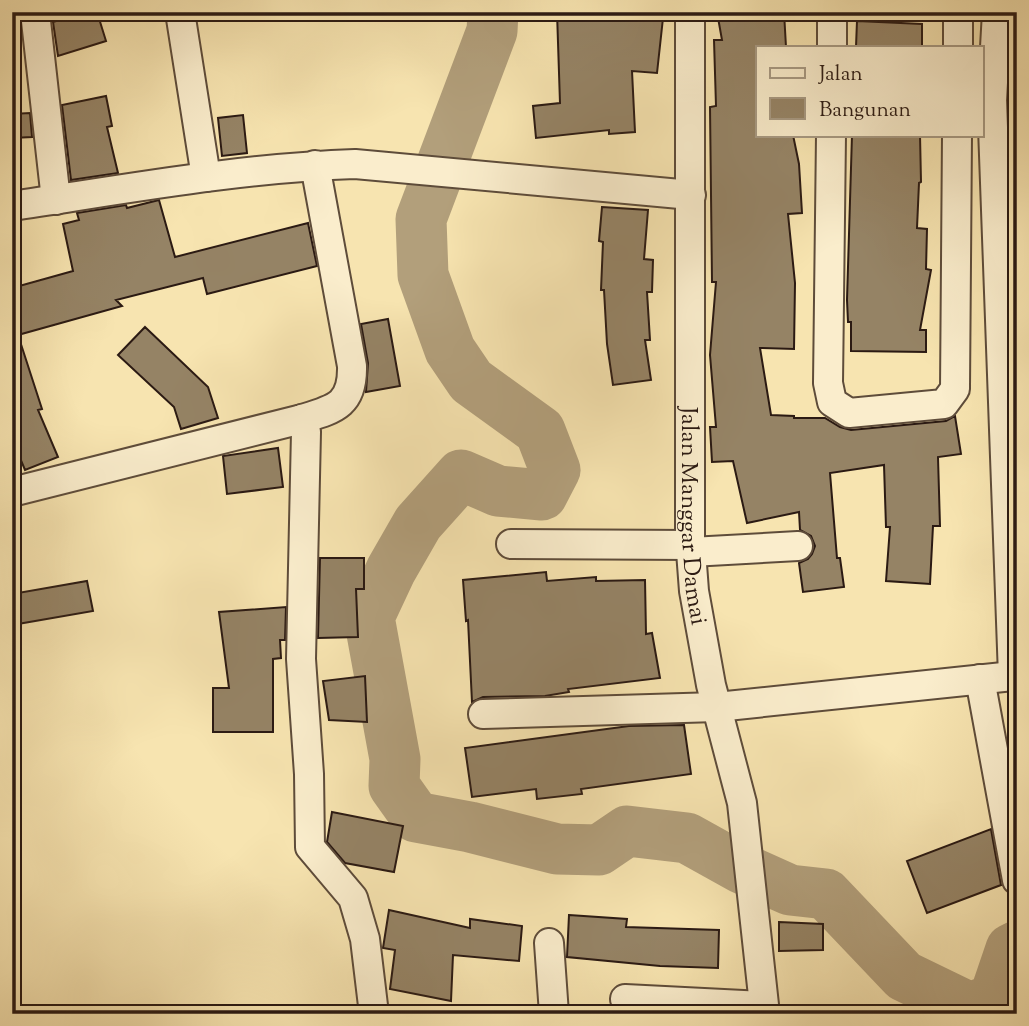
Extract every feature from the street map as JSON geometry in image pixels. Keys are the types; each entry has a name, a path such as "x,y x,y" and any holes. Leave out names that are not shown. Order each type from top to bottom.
{"street":[{"path":"35,12 55,200"},
{"path":"180,12 206,177"},
{"name":"Jalan Manggar Damai","path":"690,12 691,549 694,591 717,707 742,803 764,1010"},
{"path":"832,12 832,46"},
{"path":"958,12 958,46"},
{"path":"483,714 717,707 1015,675 1005,100 997,12"},
{"path":"831,136 828,383 832,402 849,413 944,404 955,389 957,136"},
{"path":"12,206 206,177 315,165 355,164 691,195"},
{"path":"12,492 302,419 328,411 342,403 351,389 352,379 315,165"},
{"path":"302,419 306,432 301,659 309,774 310,847 353,898 365,939 374,1014"},
{"path":"511,544 691,549 798,546"},
{"path":"981,680 1017,880"},
{"path":"549,943 554,1014"},
{"path":"625,999 764,1010"}],"building":[{"path":"85,12 97,12 106,41 58,56 53,22"},
{"path":"557,12 663,18 657,73 632,71 635,132 609,134 609,130 536,138 533,106 560,103"},
{"path":"717,12 784,12 786,46 756,46 756,136 793,136 799,164 802,213 788,214 795,283 794,349 760,348 771,415 825,418 851,430 946,421 955,416 961,454 938,457 940,526 933,526 930,584 886,581 890,527 886,527 884,465 830,473 837,558 840,558 844,587 803,592 799,563 808,559 815,546 811,536 800,530 799,512 747,523 733,461 712,462 710,427 716,427 710,355 716,282 712,282 710,107 716,106 714,40 722,40"},
{"path":"857,21 922,24 922,46 856,46"},
{"path":"106,96 112,126 107,127 118,173 71,180 62,105"},
{"path":"30,113 32,137 12,138 12,114"},
{"path":"243,115 247,153 222,156 218,118"},
{"path":"852,136 920,136 921,182 917,228 927,229 926,269 931,270 920,330 926,330 926,352 851,351 851,322 848,322"},
{"path":"159,200 175,257 308,223 317,266 207,294 203,278 116,300 122,306 18,335 42,409 38,410 58,457 25,470 12,439 12,288 73,271 63,224 79,220 77,213 126,205 127,208"},
{"path":"602,207 648,210 644,259 653,260 652,292 647,292 650,340 645,340 651,380 613,385 607,344 604,290 601,290 603,242 599,241"},
{"path":"388,319 400,386 366,392 368,363 361,324"},
{"path":"145,327 208,387 218,418 181,429 174,407 118,355"},
{"path":"278,448 283,487 227,494 223,456"},
{"path":"320,558 364,558 364,589 356,589 358,637 318,638"},
{"path":"546,572 547,581 596,577 596,581 645,580 646,634 652,633 660,678 568,689 569,692 545,696 483,697 472,702 463,580"},
{"path":"87,581 93,611 12,625 12,594"},
{"path":"286,607 285,640 280,640 281,658 273,659 273,732 213,732 213,688 229,688 219,612"},
{"path":"365,676 367,722 329,720 323,681"},
{"path":"684,725 691,774 581,789 582,794 537,799 536,789 472,797 465,748 629,726"},
{"path":"332,812 403,826 394,872 345,863 327,842"},
{"path":"991,829 1001,885 927,913 907,861"},
{"path":"389,910 470,928 470,919 522,926 519,961 453,955 451,1001 390,989 395,950 383,948"},
{"path":"569,915 627,919 626,927 719,930 718,968 660,966 567,957"},
{"path":"779,922 823,924 823,950 779,951"}],"waterway":[{"path":"493,12 492,31 421,219 423,275 450,350 471,381 540,431 555,470 542,495 498,491 461,475 418,523 391,570 369,617 395,759 394,786 416,817 470,827 557,849 599,850 627,831 687,838 741,868 790,890 826,894 904,976 970,1008 994,999 1011,949 1017,946"}]}
